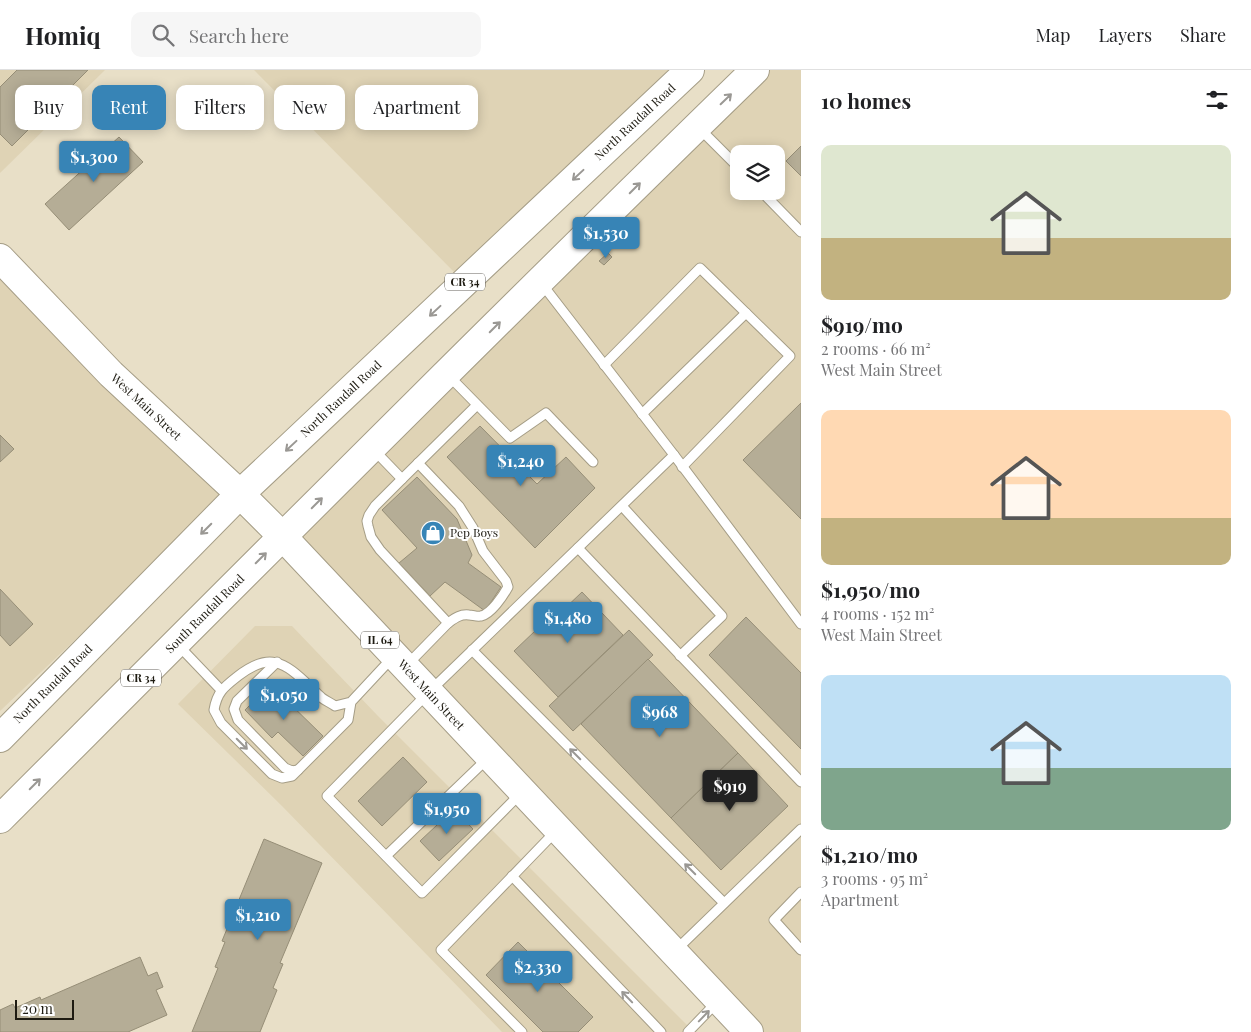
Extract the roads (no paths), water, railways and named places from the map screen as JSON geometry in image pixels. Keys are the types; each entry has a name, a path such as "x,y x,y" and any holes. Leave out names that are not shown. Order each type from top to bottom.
{"main road":[{"name":"North Randall Road","path":"0,738 240,494 690,70"},
{"name":"CR 34","path":"282,537 697,126 756,70"},
{"name":"West Main Street","path":"0,258 111,374 240,494 282,537 749,1032"},
{"name":"South Randall Road","path":"0,819 282,537"}],"lane":[{"path":"697,126 730,159"},
{"path":"770,200 801,232"},
{"path":"604,365 700,268 790,356 682,466"},
{"path":"540,282 674,455 801,624"},
{"path":"642,414 746,313"},
{"path":"447,374 510,438 546,413 593,462"},
{"path":"448,623 380,550 371,538 367,521 371,511 477,405"},
{"path":"372,448 402,479"},
{"path":"523,792 422,893 327,796 429,692 674,455"},
{"path":"351,702 348,720 292,776 282,778 272,774 221,723 214,710 221,690 251,666 265,662 277,662 290,668 322,698 335,706 351,702 457,616 467,614 479,616 492,609 508,588 506,581 483,551 473,528 459,506 418,463"},
{"path":"622,506 722,616 680,656"},
{"path":"578,548 801,782"},
{"path":"176,643 221,690"},
{"path":"472,650 724,903"},
{"path":"277,662 237,701 234,709 238,720 285,768 292,771 298,770"},
{"path":"386,856 490,757"},
{"path":"522,1032 441,950 558,829"},
{"path":"674,952 801,829"},
{"path":"512,876 661,1032"},
{"path":"801,892 774,920 801,950"},
{"path":"688,1032 719,1000"}],"place":[{"name":"Pep Boys","path":"433,533"}]}
